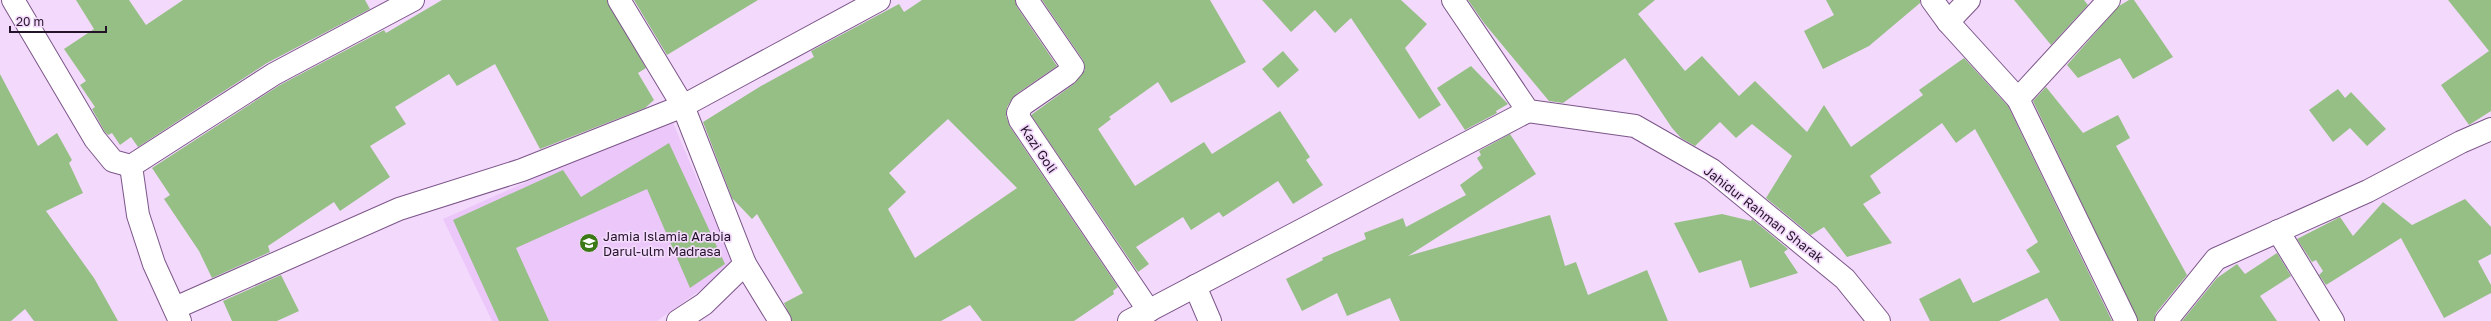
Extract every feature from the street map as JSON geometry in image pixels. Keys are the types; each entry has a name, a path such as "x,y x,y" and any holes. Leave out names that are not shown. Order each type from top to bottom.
{"street":[{"path":"14,0 95,139 113,161 131,166 274,74 413,0"},
{"path":"619,0 683,106 745,264 780,321"},
{"path":"131,166 138,215 154,264 178,314 399,209 522,170 683,106 879,0"},
{"name":"Kazi Goli","path":"1027,0 1073,66 1067,74 1022,105 1018,113 1020,120 1148,311"},
{"path":"1129,321 1528,111 1453,0"},
{"path":"1932,0 1948,22 2018,99 2126,321"},
{"path":"1948,22 1969,0"},
{"path":"2018,99 2109,0"},
{"name":"Jahidur Rahman Sharak","path":"1528,111 1635,126 1712,170 1845,279 1878,321"},
{"path":"2166,321 2216,259 2368,191 2461,142 2491,130"},
{"path":"2278,231 2332,321"},
{"path":"678,321 704,304 745,264"},
{"path":"1195,286 1210,321"}],"shaded area":[{"name":"Jamia Islamia Arabia Darul-ulm Madrasa","path":"671,118 734,266 657,321 492,321 443,219"}],"building":[{"path":"76,0 129,0 146,25 183,0 365,0 370,9 267,63 138,147 131,137 120,145 112,133 108,135 105,132 92,109 95,107 80,85 86,81 64,49 94,29"},
{"path":"442,0 607,0 646,68 638,73 654,100 645,108 540,149 495,64 457,86 449,74 395,107 406,124 370,146 390,177 340,211 334,202 268,246 270,252 212,278 199,251 164,199 170,195 152,168 280,85 384,30 386,33"},
{"path":"634,0 758,0 667,55"},
{"path":"922,0 1015,0 1017,7 1057,66 1015,95 1007,107 1006,116 1010,127 1118,287 1113,291 1114,294 1074,321 982,321 970,305 941,321 792,321 784,303 803,293 757,214 752,219 732,198 703,122 761,86 814,57 811,51 899,4 904,12","holes":["948,119 1017,188 915,258 888,209 906,192 889,173"]},
{"path":"1042,0 1210,0 1246,62 1171,103 1158,82 1109,117 1111,119 1098,129 1135,186 1204,142 1212,154 1280,111 1310,157 1306,160 1323,185 1293,204 1278,181 1223,217 1219,212 1191,230 1183,217 1136,247 1149,264 1138,272 1031,115 1074,84 1085,70 1083,60"},
{"path":"1262,0 1401,0 1427,24 1405,48 1441,105 1419,119 1351,18 1335,33 1315,10 1291,32"},
{"path":"1468,0 1655,0 1638,14 1685,71 1702,56 1739,96 1755,81 1807,132 1824,105 1851,147 1923,95 1919,90 1964,58 2008,106 2112,321 2060,321 2047,298 1999,321 1930,321 1919,299 1960,278 1973,303 2040,272 2026,250 2038,242 1975,129 1956,143 1942,123 1870,176 1881,193 1863,204 1892,243 1847,257 1824,227 1811,235 1766,198 1792,156 1752,124 1736,138 1720,122 1695,146 1681,138 1672,128 1625,58 1563,103 1549,101 1484,23"},
{"path":"1826,0 1920,0 1920,3 1869,46 1823,69 1804,31 1834,15"},
{"path":"2014,0 2084,0 2088,5 2051,45"},
{"path":"2129,0 2134,0 2173,57 2133,79 2120,58 2078,78 2067,65 2119,6"},
{"path":"2448,0 2491,0 2491,111 2469,125 2441,85 2489,51"},
{"path":"1283,51 1299,70 1278,88 1262,69"},
{"path":"1471,66 1508,104 1496,111 1497,113 1465,130 1437,88"},
{"path":"0,74 38,146 57,133 72,160 69,163 83,193 46,211 94,278 118,321 34,321 25,309 11,321 0,321"},
{"path":"2046,87 2083,133 2118,115 2130,138 2116,146 2187,275 2156,313 2154,321 2138,321 2033,101"},
{"path":"2338,89 2345,98 2351,92 2386,129 2367,146 2350,128 2333,142 2309,110"},
{"path":"1510,134 1536,174 1408,256 1550,215 1565,266 1576,262 1588,295 1647,270 1668,321 1400,321 1390,298 1347,316 1337,293 1302,311 1286,279 1323,260 1322,258 1366,239 1364,233 1403,218 1406,227 1466,195 1460,185 1483,168 1477,158 1481,155 1479,151"},
{"path":"669,143 725,264 690,288 647,189 516,248 549,321 499,321 453,220 563,170 581,197"},
{"path":"2465,199 2491,227 2491,254 2478,261 2491,285 2491,293 2444,318 2401,238 2326,285 2319,275 2323,271 2316,260 2312,262 2297,239 2340,217 2353,236 2383,202 2412,225"},
{"path":"1722,214 1751,221 1752,219 1788,249 1784,252 1798,273 1750,288 1741,260 1699,273 1674,223"},
{"path":"2277,253 2291,276 2260,296 2277,321 2182,321 2217,278 2237,264 2245,274"},
{"path":"281,275 299,311 277,321 232,321 223,301"}],"place":[{"name":"Jamia Islamia Arabia Darul-ulm Madrasa","path":"589,243"}]}
